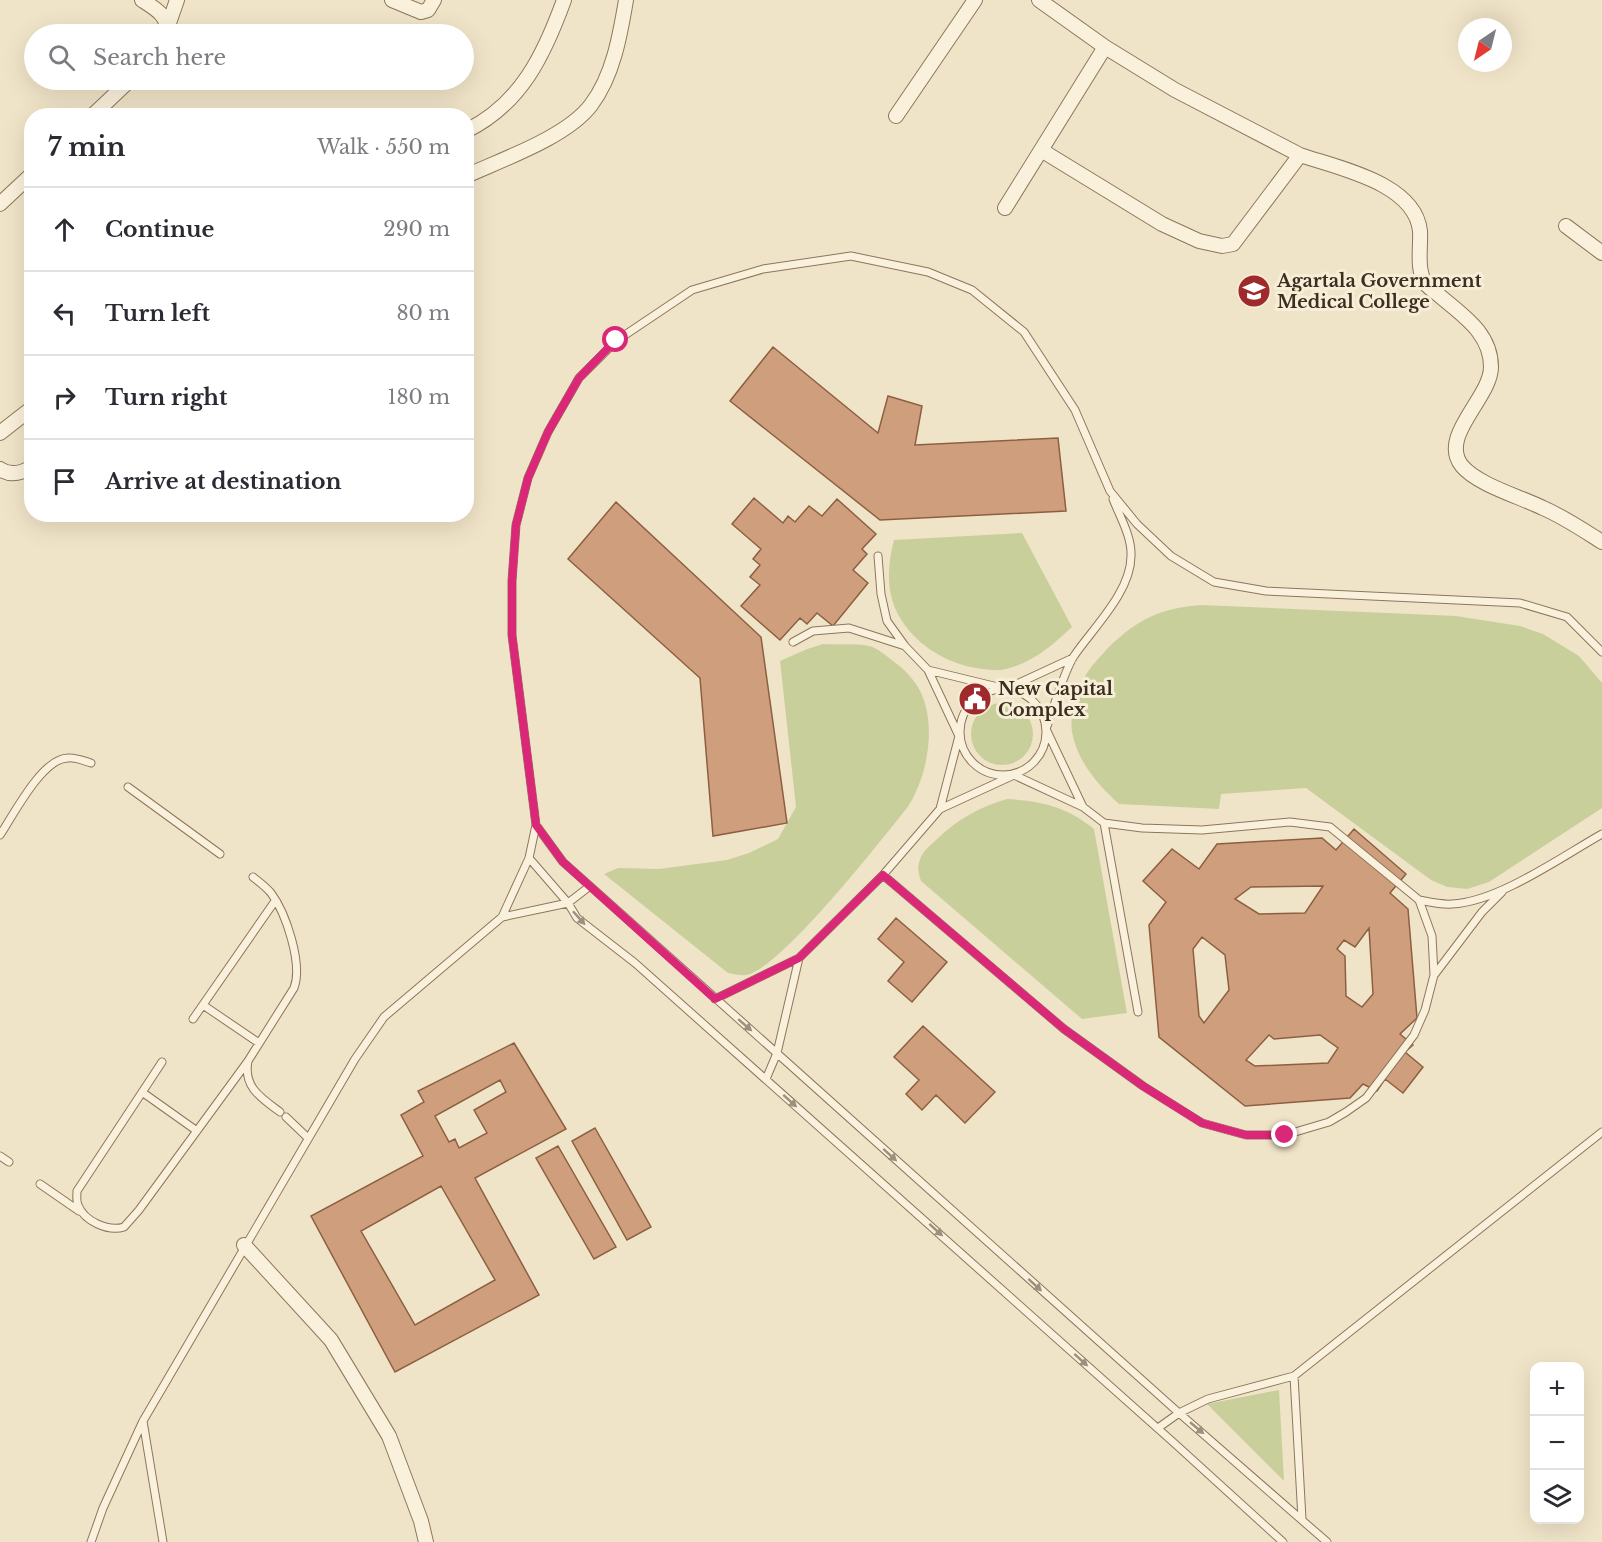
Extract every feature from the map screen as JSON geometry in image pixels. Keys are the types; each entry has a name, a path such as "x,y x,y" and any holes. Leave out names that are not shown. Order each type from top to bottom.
{"street":[{"path":"142,0 163,15 166,24"},
{"path":"170,24 177,0"},
{"path":"392,0 421,12 428,10 434,0"},
{"path":"474,126 501,110 521,88 552,32 564,0"},
{"path":"474,172 534,145 568,126 590,107 604,84 615,53 626,0"},
{"path":"1039,0 1105,47 1175,90 1300,155 1374,180 1406,201 1419,219 1420,272 1426,284 1480,330 1489,355 1491,369 1486,384 1458,436 1456,453 1463,467 1488,485 1544,508 1602,542"},
{"path":"896,116 970,2"},
{"path":"1005,208 1105,47"},
{"path":"100,108 119,90"},
{"path":"1041,150 1162,224 1199,242 1222,246 1233,244 1300,155"},
{"path":"0,204 24,182"},
{"path":"1566,226 1602,253"},
{"path":"0,433 24,414"},
{"path":"2,473 15,473 24,469"},
{"path":"244,1245 331,1340 389,1436 421,1521 426,1542"}],"lane":[{"path":"91,1542 103,1508 143,1420 355,1059 384,1017 502,917 529,858 536,825 512,635 512,581 516,525 528,478 548,432 579,378 616,340 692,290 763,269 851,256 928,272 972,290 1024,332 1075,410 1110,491 1128,536 1131,556 1128,573 1099,624 1073,658 1046,729 1045,744 1038,758 1028,768 940,809 883,875 799,958 715,999"},
{"path":"1110,491 1137,524 1172,556 1214,582 1266,591 1520,603 1567,617 1602,652"},
{"path":"878,556 881,594 887,621 905,646 928,670 959,736 963,751 972,763 984,772 999,776 1014,775 1083,807 1104,823 1142,828 1190,829 1290,822 1330,827 1419,900 1449,905 1466,903 1506,889 1602,834"},
{"path":"793,642 813,631 849,628 905,646"},
{"path":"940,809 959,736 960,721 967,707 978,696 992,690 1006,689 1073,658"},
{"path":"928,670 1021,693 1034,702 1042,714 1046,729 1083,807"},
{"path":"0,835 38,778 53,764 67,757 92,763"},
{"path":"128,787 220,854"},
{"path":"1104,823 1138,1012"},
{"path":"536,825 563,862 1179,1413 1327,1542"},
{"path":"529,858 568,903 577,918 635,963 1283,1542"},
{"path":"883,875 1064,1029 1143,1086 1202,1123 1246,1135 1285,1135 1329,1122 1366,1098 1414,1035 1425,1010 1434,975 1432,936 1419,900"},
{"path":"40,1184 93,1221 110,1228 124,1227 139,1210 248,1061 294,988 298,977 290,938 280,908 271,892 253,877"},
{"path":"502,917 568,903 590,886"},
{"path":"1434,975 1482,912 1506,889"},
{"path":"193,1019 275,901"},
{"path":"766,1079 777,1053 799,958"},
{"path":"203,1005 260,1043"},
{"path":"248,1061 249,1083 264,1100 283,1114 308,1138"},
{"path":"81,1212 76,1203 77,1191 162,1062"},
{"path":"142,1092 196,1131"},
{"path":"1158,1428 1179,1413 1208,1399 1294,1376 1602,1132"},
{"path":"0,1156 9,1162"},
{"path":"1294,1376 1302,1519"},
{"path":"143,1420 163,1542"}],"green space":[{"path":"1022,533 1072,627 1042,652 1016,666 1000,670 969,667 956,663 931,650 910,632 895,608 890,591 889,566 894,540"},
{"path":"1201,605 1456,616 1520,626 1543,634 1579,656 1602,683 1602,808 1489,882 1467,889 1447,887 1431,880 1306,788 1221,794 1219,809 1119,804 1090,772 1078,753 1075,743 1072,718 1084,678 1107,649 1139,623 1173,609"},
{"path":"823,644 872,647 882,652 913,680 927,709 929,727 926,762 915,795 907,808 805,928 762,967 746,975 728,973 604,874 618,868 659,869 727,860 749,853 778,839 796,807 780,661"},
{"path":"1002,703 1014,705 1024,712 1031,722 1033,734 1031,746 1024,756 1014,763 1002,765 990,763 980,756 973,746 971,734 973,722 980,712 990,705"},
{"path":"1007,799 1053,806 1084,821 1094,829 1127,1013 1082,1019 921,881 918,865 925,850 968,815"},
{"path":"1279,1390 1284,1481 1207,1404"}],"building":[{"path":"773,347 878,433 888,396 922,406 915,445 1058,438 1066,511 880,520 730,401"},
{"path":"754,498 783,523 788,516 795,522 809,506 822,516 837,499 876,534 862,549 867,554 853,570 868,583 833,626 817,613 807,624 800,618 780,640 741,606 760,585 750,577 760,565 753,559 761,549 732,524"},
{"path":"616,502 761,637 787,823 713,836 700,678 568,559"},
{"path":"1354,829 1406,874 1390,893 1408,909 1417,1018 1400,1034 1413,1045 1405,1052 1423,1067 1403,1093 1385,1079 1377,1091 1363,1084 1350,1098 1245,1106 1159,1037 1149,925 1166,902 1143,881 1172,849 1199,869 1217,844 1322,838 1336,850","holes":["1323,886 1305,913 1259,914 1235,899 1251,887","1369,928 1373,994 1362,1007 1346,996 1345,956 1337,949 1344,940 1355,947","1202,937 1225,955 1229,990 1204,1023 1199,1016 1193,949","1269,1035 1274,1039 1320,1035 1338,1048 1328,1063 1255,1066 1246,1060"]},
{"path":"896,918 947,962 912,1002 888,981 904,962 878,939"},
{"path":"923,1026 995,1092 965,1123 936,1095 922,1110 906,1094 919,1080 894,1057"},
{"path":"514,1043 566,1129 475,1178 539,1295 395,1372 311,1216 423,1156 401,1115 424,1102 418,1091","holes":["500,1080 506,1092 474,1110 487,1133 459,1148 455,1139 449,1142 435,1116","441,1186 495,1280 415,1325 361,1231"]},
{"path":"595,1128 651,1227 627,1240 572,1141"},
{"path":"558,1146 616,1247 594,1259 536,1158"}],"place":[{"name":"Agartala Government Medical College","path":"1254,291"},
{"name":"New Capital Complex","path":"975,699"}],"route":[{"path":"616,340 579,378 548,432 528,478 516,525 512,581 512,635 536,825 563,862 715,999 799,958 883,875 1064,1029 1170,1104 1202,1123 1231,1132 1246,1135 1285,1135"}]}
